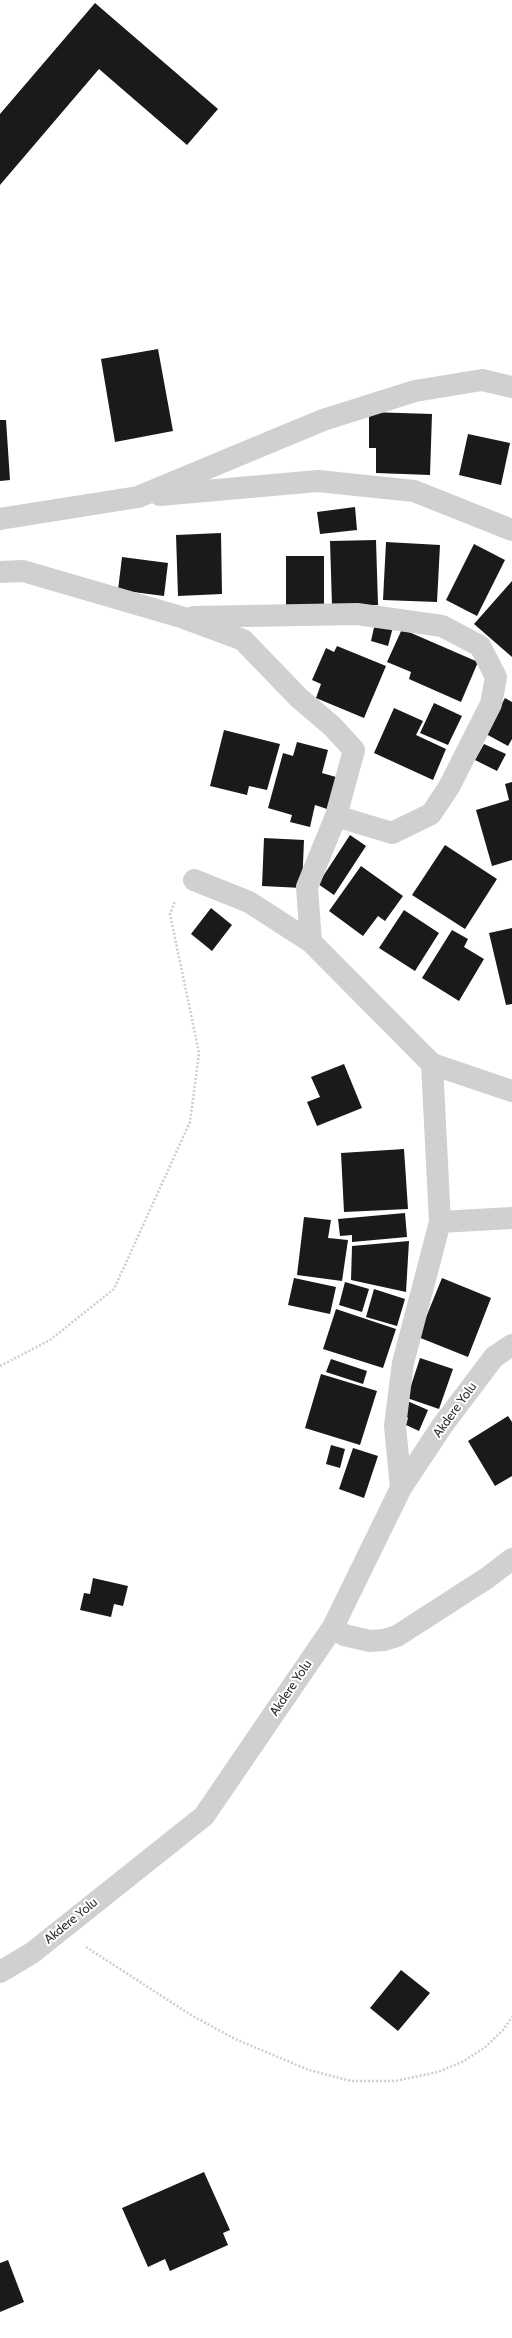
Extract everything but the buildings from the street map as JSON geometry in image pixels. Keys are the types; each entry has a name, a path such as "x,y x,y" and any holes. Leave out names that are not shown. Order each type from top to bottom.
{"street":[{"path":"138,497 323,420 415,390 482,380 512,387"},
{"path":"0,519 138,497 318,481 414,491 512,530"},
{"path":"0,572 23,571 181,617 243,640 299,698 332,726 354,750 336,816 307,887 310,942"},
{"path":"181,617 357,614 442,626 480,646 496,677 491,704 449,787 431,814 392,833 336,816"},
{"path":"194,880 249,902 310,942 432,1064 512,1091"},
{"path":"401,1488 395,1426 403,1363 440,1222 432,1064"},
{"path":"440,1222 512,1218"},
{"name":"Akdere Yolu","path":"0,1972 32,1953 204,1816 332,1627 401,1488 442,1426 494,1357 512,1345"},
{"path":"332,1627 357,1640 384,1640 409,1628 487,1578 512,1559"}],"path":[{"path":"0,1366 50,1340 114,1289 190,1122 199,1053 170,914 178,895 194,880"},
{"path":"60,1930 148,1989 228,2035 308,2070 337,2078 374,2082 395,2081 438,2072 462,2062 484,2048 503,2030 512,2017"}]}
